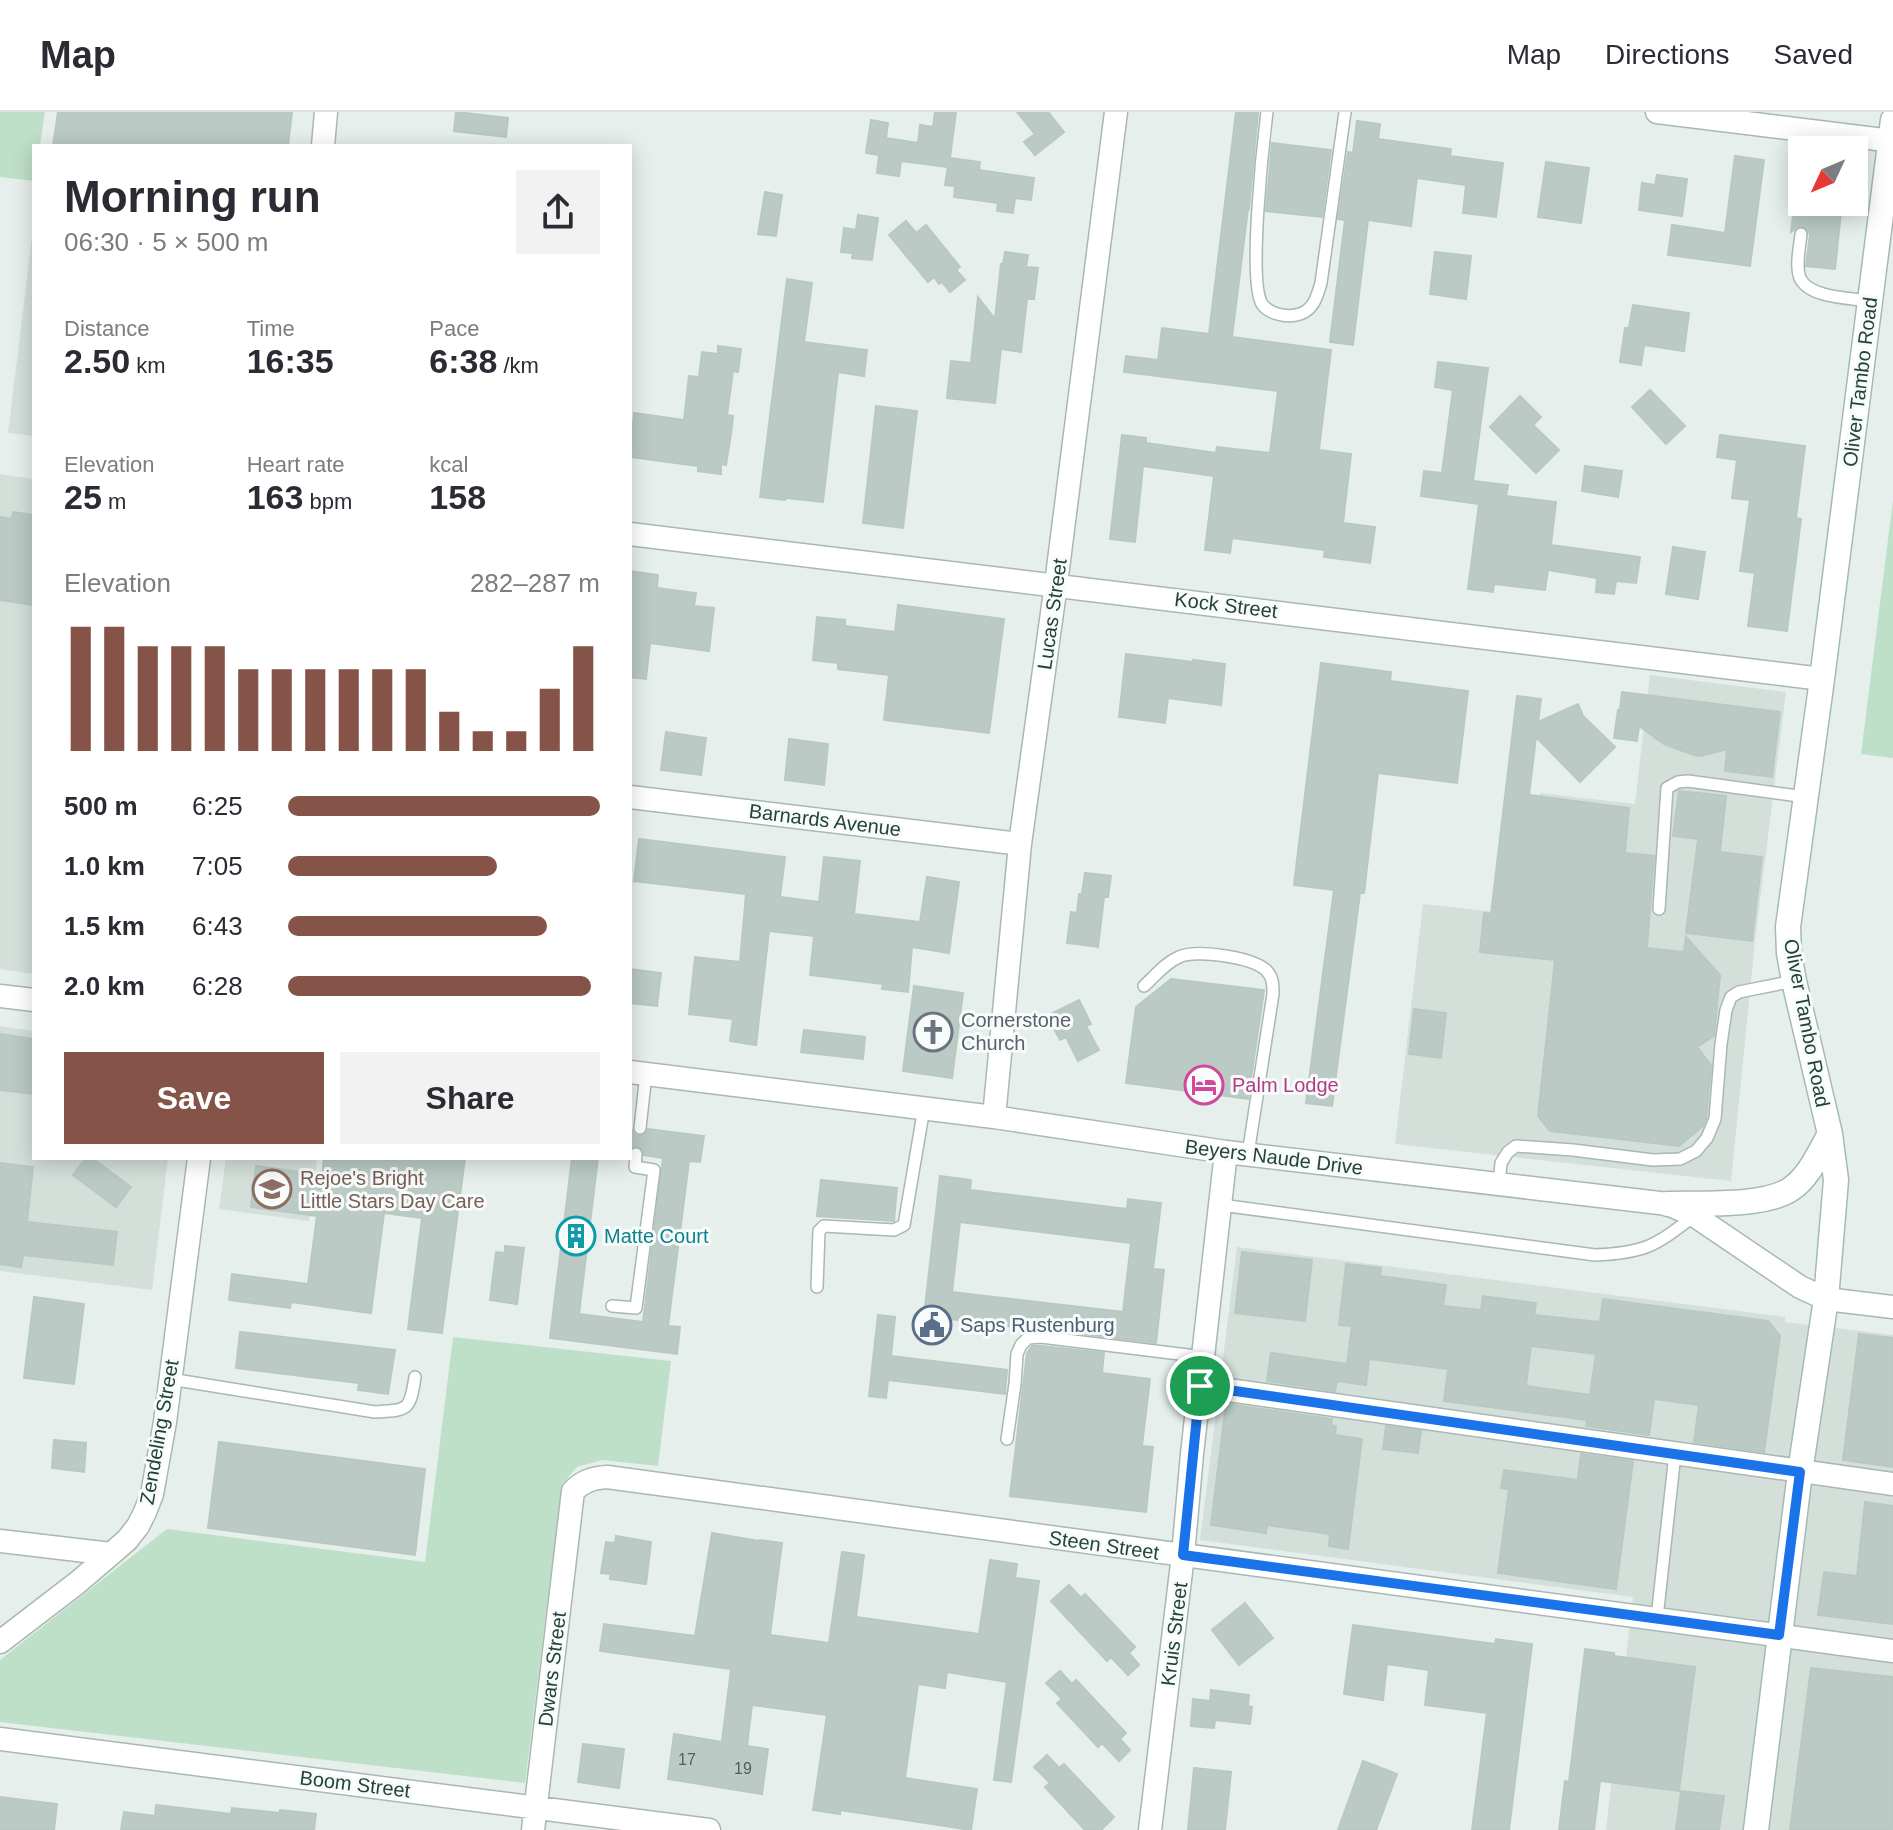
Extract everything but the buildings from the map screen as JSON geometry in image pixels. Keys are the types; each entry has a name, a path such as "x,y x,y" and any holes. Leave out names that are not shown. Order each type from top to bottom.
{"main road":[{"name":"Oliver Tambo Road","path":"1756,1830 1800,1472 1826,1299 1836,1180 1830,1134 1794,981 1788,927 1892,134"},
{"path":"1668,1204 1754,1201 1775,1197 1792,1189 1809,1171 1830,1134"}],"street":[{"path":"323,144 326,112"},
{"name":"Lucas Street","path":"994,1117 1020,844 1116,112"},
{"path":"1657,112 1788,136"},
{"path":"1864,136 1892,134"},
{"name":"Kock Street","path":"632,534 1822,679"},
{"name":"Barnards Avenue","path":"632,797 1020,844"},
{"path":"0,996 32,1000"},
{"name":"Beyers Naude Drive","path":"638,1073 994,1117 1237,1153 1668,1204 1695,1216 1784,1278 1826,1299 1893,1307"},
{"name":"Kruis Street","path":"1150,1830 1221,1205 1237,1153"},
{"name":"Zendeling Street","path":"0,1642 127,1540 138,1526 152,1494 199,1160"},
{"path":"1200,1386 1893,1484"},
{"name":"Steen Street","path":"571,1507 573,1491 581,1483 607,1477 1893,1651"},
{"name":"Dwars Street","path":"533,1830 571,1507"},
{"path":"0,1541 111,1554"},
{"name":"Boom Street","path":"0,1739 709,1830"}],"lane":[{"path":"1267,112 1260,169 1258,293 1263,305 1270,311 1297,315 1308,311 1321,283 1345,112"},
{"path":"1801,234 1798,266 1800,279 1808,287 1818,293 1870,301"},
{"path":"1659,909 1667,788 1688,781 1806,797"},
{"path":"1144,986 1168,963 1191,953 1236,958 1267,971 1273,994 1237,1153"},
{"path":"1499,1184 1501,1163 1516,1146 1653,1160 1680,1159 1696,1151 1707,1138 1715,1119 1721,1044 1731,997 1739,992 1794,981"},
{"path":"638,1073 640,1128"},
{"path":"817,1287 819,1231 824,1226 894,1230 904,1225 924,1108"},
{"path":"612,1306 636,1308 654,1170 635,1167 636,1154"},
{"path":"1221,1205 1595,1255 1622,1254 1647,1248 1695,1216"},
{"path":"1007,1439 1017,1354 1028,1338 1204,1357"},
{"path":"170,1379 375,1412 400,1411 409,1405 415,1377"},
{"path":"1657,1618 1675,1454"}],"shaded area":[{"path":"32,237 32,436 8,433"},
{"path":"0,474 32,479 32,974 0,969"},
{"path":"1650,675 1786,692 1755,941 1731,1181 1395,1144 1423,904 1525,915 1540,793 1635,804"},
{"path":"0,1026 32,1031 32,1160 168,1160 152,1290 0,1271"},
{"path":"226,1160 317,1160 309,1221 219,1209"},
{"path":"1237,1247 1785,1317 1785,1322 1893,1335 1893,1830 1606,1830 1633,1597 1200,1540"}],"green space":[{"path":"0,112 45,112 40,144 32,144 32,181 0,177"},
{"path":"1893,500 1893,758 1861,754"},
{"path":"453,1337 671,1361 658,1466 602,1460 577,1467 562,1484 525,1783 0,1722 0,1660 167,1529 425,1562"}],"place":[{"name":"Cornerstone Church","path":"933,1032"},
{"name":"Palm Lodge","path":"1204,1085"},
{"name":"Rejoe's Bright Little Stars Day Care","path":"272,1189"},
{"name":"Matte Court","path":"576,1236"},
{"name":"Saps Rustenburg","path":"932,1325"}],"route":[{"path":"1200,1386 1800,1472 1779,1635 1183,1555 1200,1386"}]}
